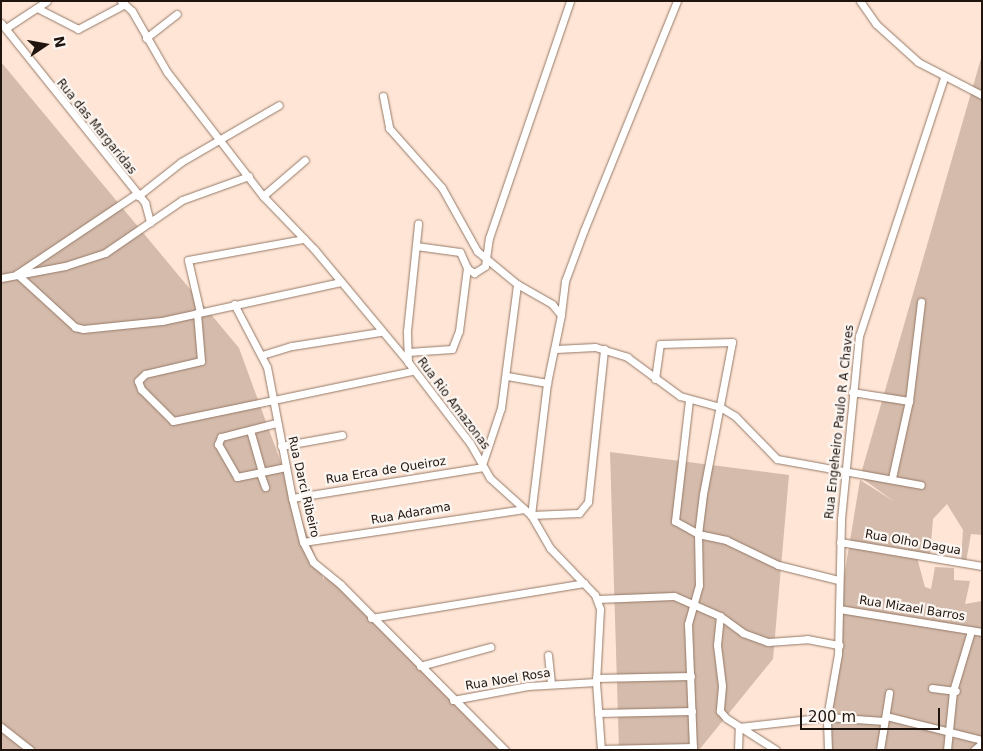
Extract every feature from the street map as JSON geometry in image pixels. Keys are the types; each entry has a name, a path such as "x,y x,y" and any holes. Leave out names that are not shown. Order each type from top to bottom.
{"street":[{"path":"1,38 5,28 47,1"},
{"path":"467,268 478,273 488,259 489,238 570,1"},
{"path":"604,349 592,480 584,510 567,515 531,515 547,383 556,349 565,281 677,1"},
{"path":"860,1 891,38 918,62 944,78 982,95"},
{"path":"37,8 78,29 123,3"},
{"name":"Rua Rio Amazonas","path":"123,3 167,72 264,196 304,239 380,332 408,362 483,464 495,484 531,515 550,548 597,599"},
{"path":"146,38 177,14"},
{"name":"Rua das Margaridas","path":"5,28 145,203 150,222"},
{"name":"Rua Engeheiro Paulo R A Chaves","path":"828,750 827,717 837,672 840,609 838,580 845,469 861,324 944,78"},
{"path":"383,96 389,128 442,188 470,241 517,284 547,300 561,315"},
{"path":"17,274 137,195 177,165 279,105"},
{"path":"264,196 305,160"},
{"path":"1,278 100,255 192,195 249,176"},
{"path":"408,362 418,224"},
{"path":"304,239 188,260 198,313 201,361 140,377 141,389 160,411 173,421 413,371"},
{"path":"408,352 452,349 459,331 467,268 464,255 470,241"},
{"path":"416,246 464,255"},
{"path":"17,274 78,328 124,326 198,313 341,282"},
{"path":"483,464 497,426 507,376 517,284"},
{"path":"892,478 909,401 920,302"},
{"name":"Rua Darci Ribeiro","path":"234,304 262,355 274,400 276,423 292,498 303,542 313,562 342,585 371,618 505,750"},
{"path":"262,355 292,346 380,332"},
{"path":"656,379 660,344 732,342 698,534 700,584 695,603 688,624 693,748 601,749 596,680 600,609 597,599 664,596 695,603 720,616 743,633 768,642 807,639 838,645"},
{"path":"556,349 604,349 627,357 656,379 689,400 720,407 744,424 777,458 845,469 921,485"},
{"path":"507,376 547,383"},
{"path":"852,392 909,401"},
{"path":"689,400 683,460 673,516 675,521 698,534 726,540 793,570 838,580"},
{"path":"276,423 218,441 236,477 286,467"},
{"path":"250,430 265,488"},
{"path":"281,446 342,435"},
{"name":"Rua Erca de Queiroz","path":"292,498 483,464"},
{"name":"Rua Adarama","path":"303,542 523,509"},
{"name":"Rua Olho Dagua","path":"840,542 982,566"},
{"path":"371,618 584,583"},
{"name":"Rua Mizael Barros","path":"840,609 982,632"},
{"path":"720,616 716,645 722,686 720,711 776,750"},
{"path":"947,750 947,732 972,630"},
{"path":"420,666 490,647"},
{"path":"548,655 551,684"},
{"name":"Rua Noel Rosa","path":"453,700 551,684 690,676"},
{"path":"932,688 956,691"},
{"path":"880,750 889,693"},
{"path":"598,713 692,712"},
{"path":"739,726 827,717 885,719 982,741 974,750"},
{"path":"738,750 739,726"},
{"path":"1,727 27,749"}],"shaded area":[{"path":"982,55 982,535 971,534 966,562 961,561 963,530 947,504 933,519 930,556 916,554 925,587 931,589 935,567 954,568 954,580 970,581 965,604 982,601 982,750 827,750 838,673 844,577 860,480 895,502 860,477"},
{"path":"1,62 239,348 324,580 325,572 500,750 1,750"},
{"path":"610,452 789,475 773,659 699,750 619,750"}]}
